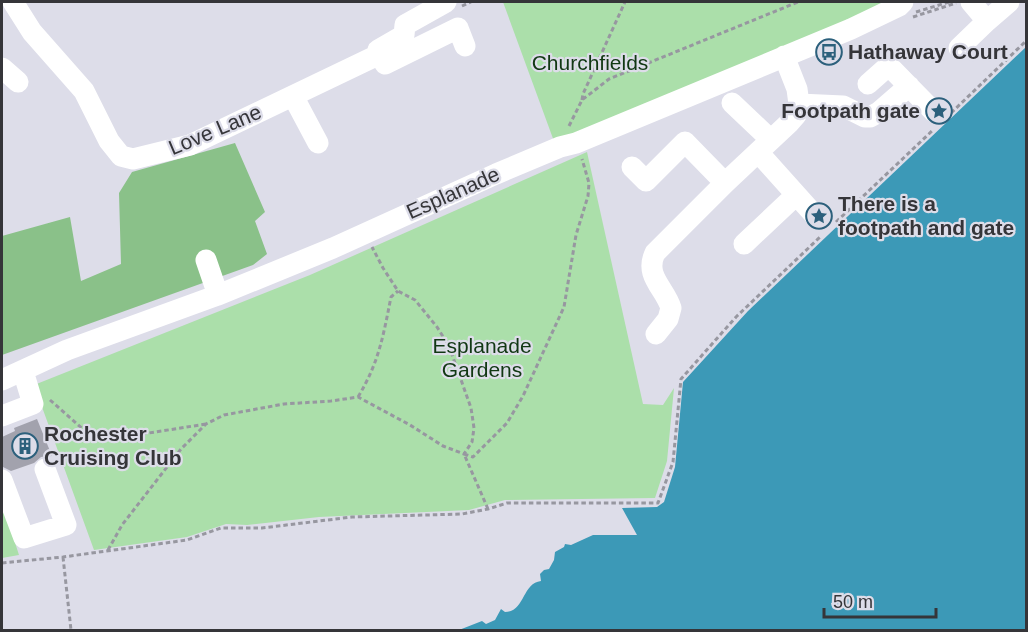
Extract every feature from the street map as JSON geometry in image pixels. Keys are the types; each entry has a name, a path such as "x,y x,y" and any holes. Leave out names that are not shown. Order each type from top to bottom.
{"street":[{"name":"Love Lane","path":"13,2 32,32 84,91 108,141 121,156 133,159 190,145 380,54 378,50 404,35 405,25 446,2"},
{"name":"Esplanade","path":"2,380 68,350 218,295 333,248 496,174 851,29 903,2"},
{"path":"971,2 987,21"},
{"path":"959,48 1009,2"},
{"path":"380,54 386,64 458,28 465,46"},
{"path":"656,334 668,319 671,308 652,274 651,262 654,255 724,183 793,119 798,111 797,88 784,56"},
{"path":"868,84 889,66 941,116"},
{"path":"2,68 18,82"},
{"path":"799,104 843,106 865,117 870,117 909,86"},
{"path":"293,96 318,143"},
{"path":"732,103 796,195 823,228"},
{"path":"632,167 646,181 685,142 724,183"},
{"path":"744,244 796,195"},
{"path":"206,260 218,295"},
{"path":"2,416 33,404 23,371"},
{"path":"2,480 24,538 66,525 45,469"}],"path":[{"path":"45,394 50,402 85,431 117,438 206,424 224,415 284,404 358,397 443,446 472,457 507,423 523,396 564,307 576,235 588,196 589,183 568,145 572,117 582,100 604,43 625,2"},
{"path":"582,100 611,78 798,2"},
{"path":"2,563 187,540 221,528 262,528 352,517 462,514 507,503 658,503 674,462 681,379 736,317 823,228 941,116 1026,41"},
{"path":"365,232 398,291 415,300 437,327 458,368 471,408 474,428 472,442 464,454"},
{"path":"358,397 372,374 379,355 391,297 398,291"},
{"path":"108,550 122,525 148,490 181,449 206,424"},
{"path":"464,454 488,509"},
{"path":"63,557 71,630"}],"green space":[{"name":"Churchfields","path":"503,2 886,2 880,7 555,144"},
{"path":"235,143 265,212 255,221 267,254 253,265 2,355 2,236 70,217 81,281 121,264 119,193 132,172"},
{"name":"Esplanade Gardens","path":"587,152 643,404 663,405 674,388 667,461 655,498 505,500 469,510 319,517 247,525 226,524 187,537 94,550 34,385 310,275"},
{"path":"2,502 19,555 2,558"}],"water":[{"path":"1026,47 1026,630 459,630 482,621 486,624 495,620 501,609 505,612 512,611 530,587 541,581 540,574 549,569 555,552 565,544 571,545 593,535 637,535 622,508 657,507 664,502 675,467 683,382 748,311"}],"building":[{"name":"Rochester Cruising Club","path":"37,419 52,456 41,457 34,463 11,471 3,467 2,437 15,431 14,428"}],"place":[{"name":"Hathaway Court","path":"829,52"},
{"name":"Footpath gate","path":"939,111"},
{"name":"There is a footpath and gate","path":"819,216"},
{"name":"Rochester Cruising Club","path":"25,446"}]}
